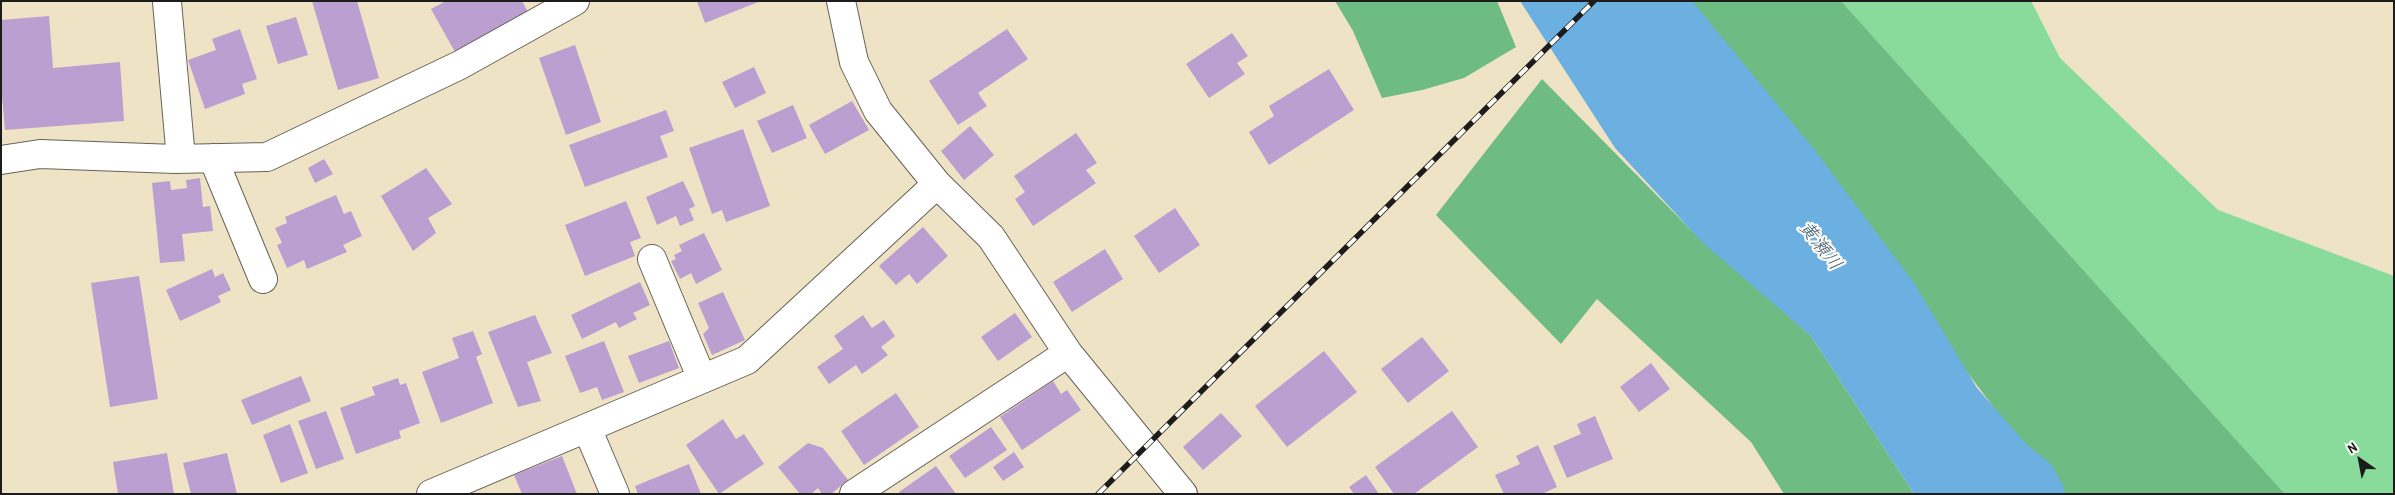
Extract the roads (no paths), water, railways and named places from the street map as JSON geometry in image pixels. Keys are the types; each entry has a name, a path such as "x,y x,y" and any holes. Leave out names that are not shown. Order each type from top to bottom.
{"street":[{"path":"1,160 40,154 181,159 267,157 460,65 575,1"},
{"path":"841,1 854,62 878,111 937,184 991,237 1068,353 1183,494"},
{"path":"167,2 181,159"},
{"path":"213,158 263,279"},
{"path":"431,494 748,360 937,184"},
{"path":"652,259 702,379"},
{"path":"854,494 1068,353"},
{"path":"587,428 614,494"}],"water":[{"name":"黄瀬川","path":"1520,1 1692,1 1813,148 1914,283 1977,388 2027,445 2051,464 2063,485 2065,494 1914,494 1811,336 1703,243 1615,148"}],"railway":[{"path":"1098,494 1594,1"}]}
